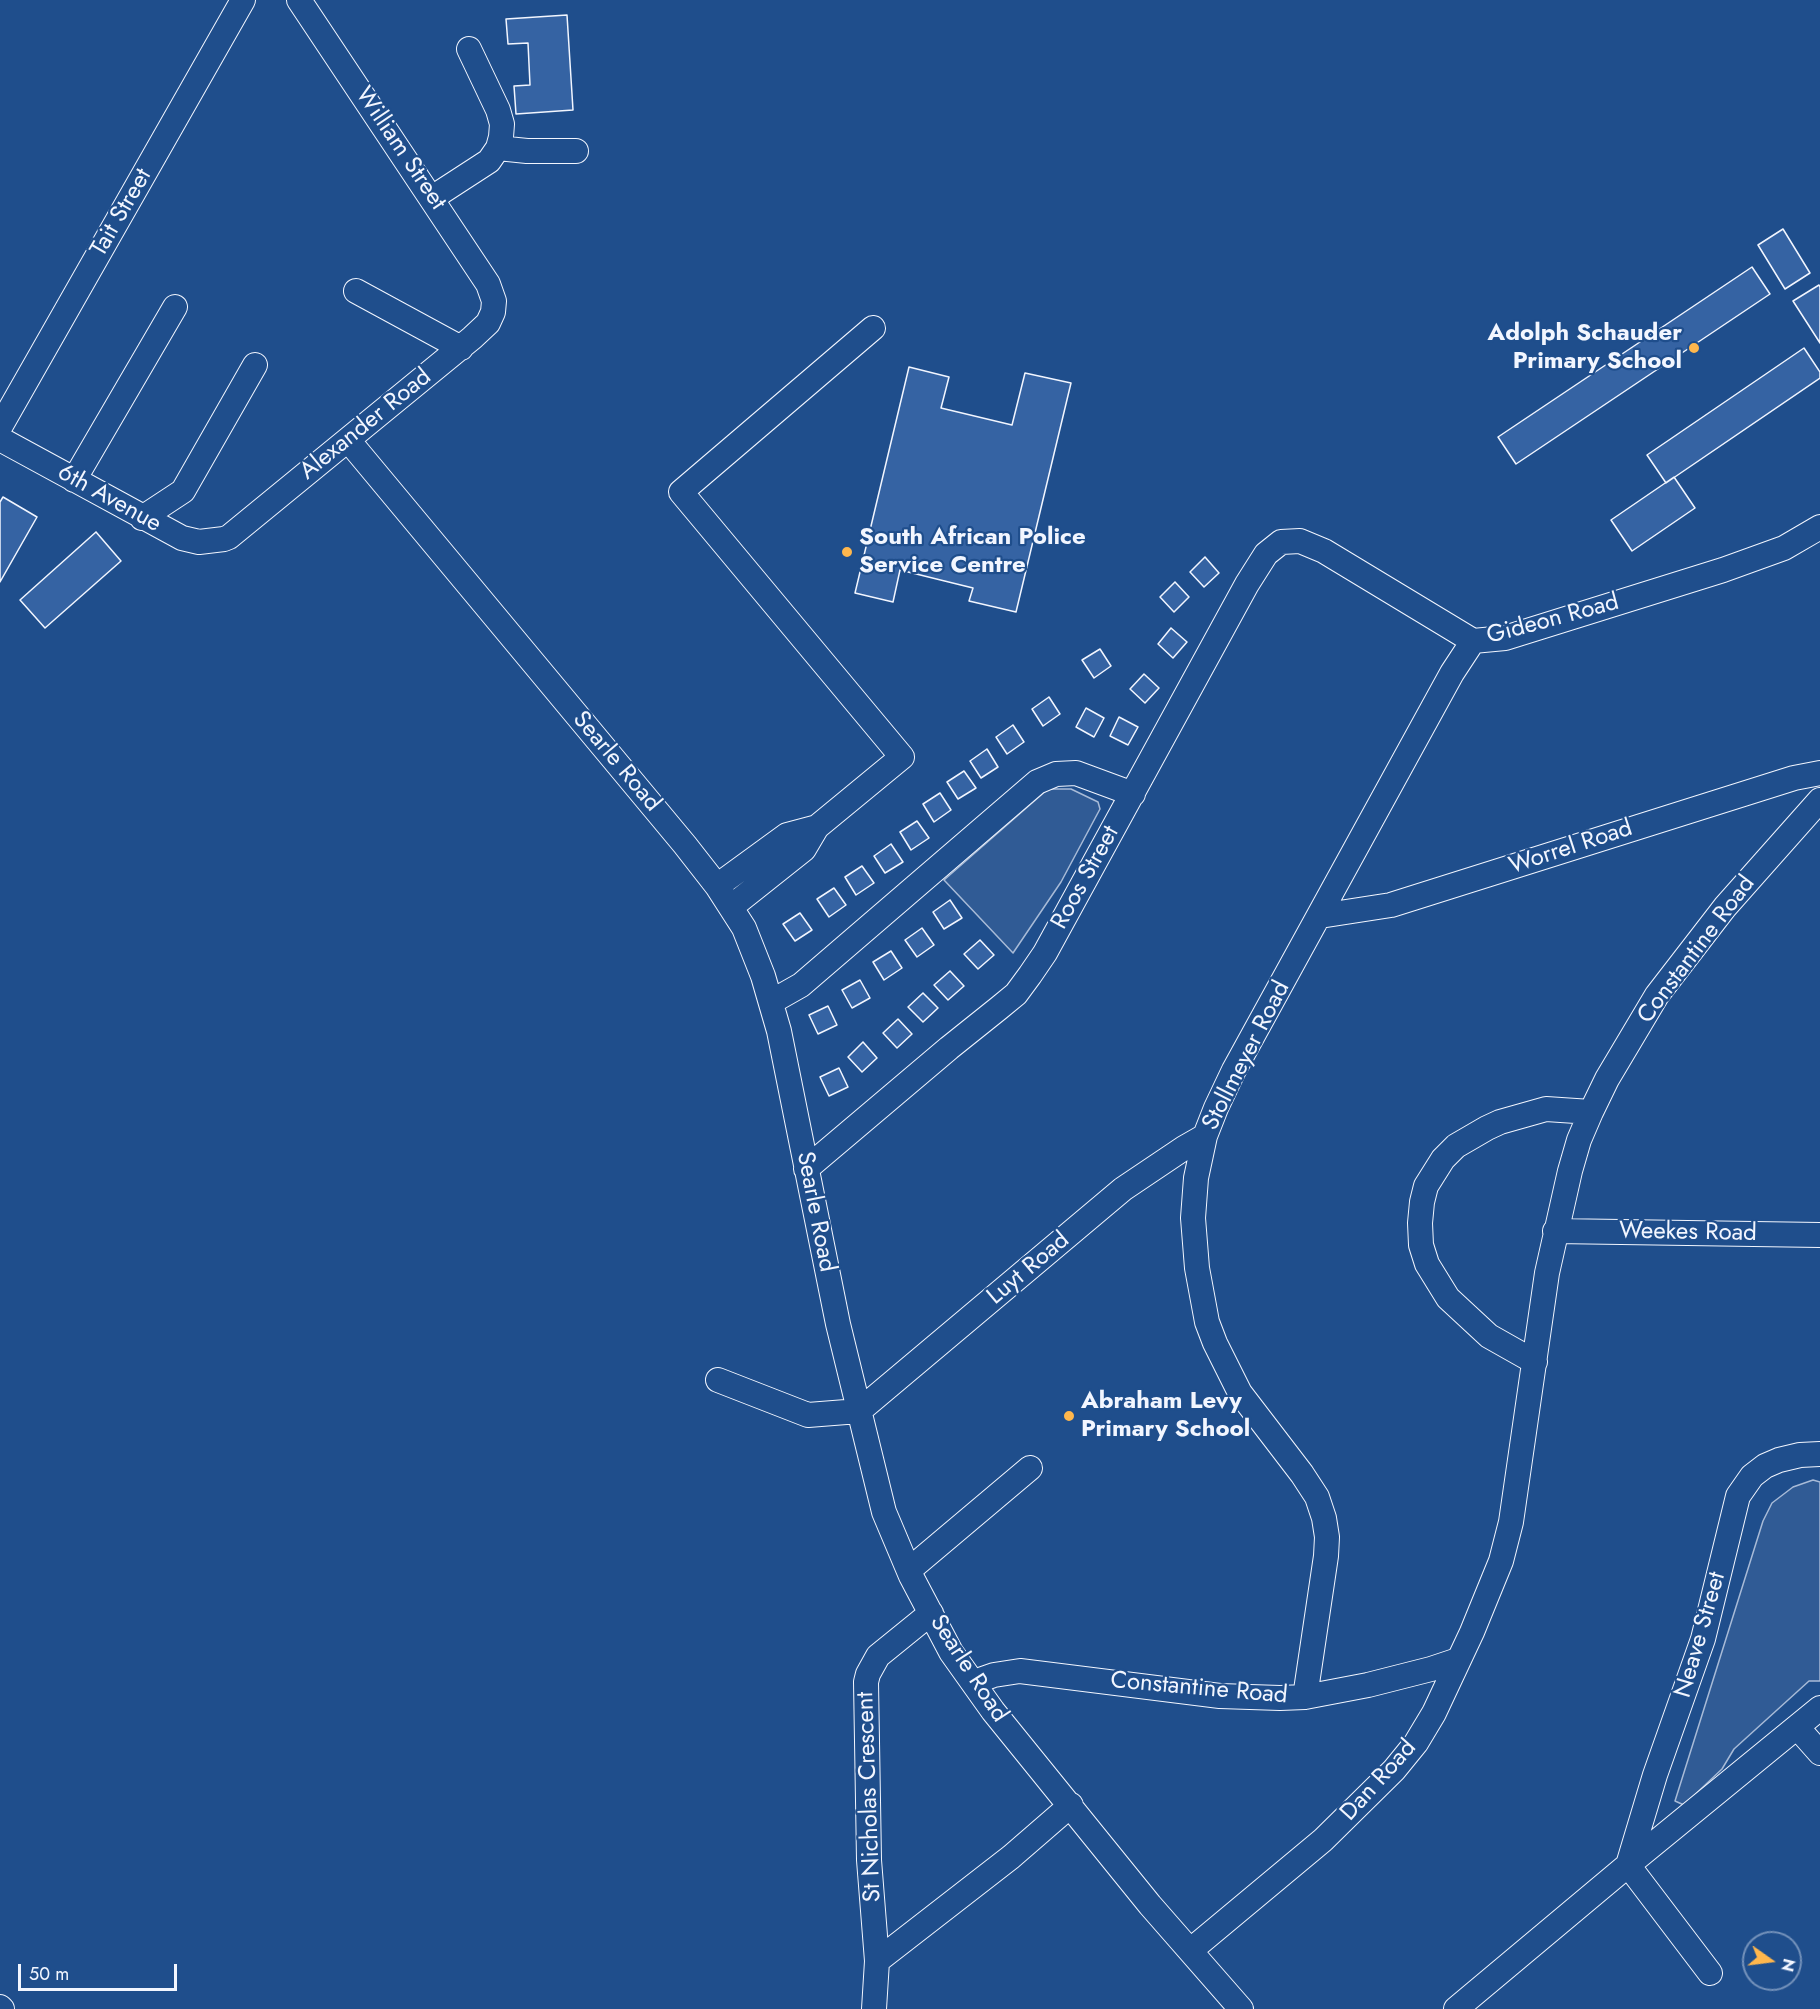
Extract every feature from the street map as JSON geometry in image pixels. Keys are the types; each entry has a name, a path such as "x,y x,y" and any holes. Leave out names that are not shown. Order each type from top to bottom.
{"street":[{"name":"Tait Street","path":"0,427 243,0"},
{"name":"William Street","path":"300,0 483,274 493,293 494,301"},
{"path":"432,198 489,161 498,148 502,124 498,110 469,49"},
{"path":"498,148 527,151 576,150"},
{"path":"356,291 461,348"},
{"name":"Alexander Road","path":"224,539 461,348 488,323 493,312 494,301"},
{"path":"74,480 175,307"},
{"path":"731,907 804,849 817,827 902,757 681,492 873,328"},
{"path":"142,518 183,491 255,365"},
{"name":"6th Avenue","path":"0,439 142,518 189,541 224,539"},
{"name":"Searle Road","path":"348,440 717,886 731,907 747,936 771,1002 786,1062 838,1324 859,1411 884,1512 909,1570 951,1652 1017,1741 1150,1905 1241,2009"},
{"name":"Gideon Road","path":"1300,541 1324,551 1473,641 1505,638 1723,570 1784,548 1820,527"},
{"name":"Roos Street","path":"806,1169 1016,994 1044,953 1247,584 1266,554 1281,542 1300,541"},
{"name":"Stollmeyer Road","path":"1305,1697 1326,1556 1327,1537 1324,1518 1317,1497 1302,1474 1240,1393 1222,1359 1207,1322 1197,1268 1193,1218 1196,1178 1205,1136 1234,1070 1452,673 1473,641"},
{"path":"771,1002 801,985 1037,782 1056,774 1076,773 1132,794"},
{"name":"Worrel Road","path":"1320,916 1391,905 1794,778 1820,773"},
{"name":"Constantine Road","path":"1501,1561 1511,1522 1547,1273 1576,1150 1591,1112 1607,1079 1656,995 1725,907 1820,801"},
{"path":"717,886 787,835 817,827"},
{"path":"1535,1362 1489,1336 1448,1298 1427,1264 1420,1245 1422,1202 1426,1186 1443,1159 1456,1146 1486,1128 1546,1109 1591,1112"},
{"name":"Luyt Road","path":"859,1411 1123,1189 1205,1136"},
{"name":"Weekes Road","path":"1556,1231 1820,1235"},
{"path":"718,1380 808,1415 859,1411"},
{"name":"Neave Street","path":"1628,1864 1655,1775 1703,1640 1738,1496 1752,1476 1765,1466 1800,1455 1820,1454"},
{"path":"909,1570 1030,1468"},
{"name":"Dan Road","path":"1191,1950 1323,1840 1394,1770 1416,1743 1434,1713 1472,1632 1501,1561"},
{"name":"St Nicholas Crescent","path":"874,2009 877,1961 868,1860 866,1683 868,1674 878,1656 931,1613"},
{"name":"Constantine Road","path":"974,1682 994,1675 1020,1671 1220,1696 1305,1697 1368,1685 1458,1660"},
{"path":"1456,2009 1628,1864 1820,1708"},
{"path":"1797,1727 1820,1753"},
{"path":"877,1961 1011,1857 1071,1805"},
{"path":"1628,1864 1710,1973"}],"shaded area":[{"path":"1048,789 1071,789 1098,802 1100,809 1061,882 1013,953 944,880"},
{"path":"1813,1480 1820,1482 1820,1681 1809,1681 1734,1749 1722,1769 1684,1805 1675,1801 1763,1521 1772,1503 1793,1487"}],"building":[{"path":"567,15 573,110 516,114 514,86 530,85 528,43 508,44 506,19"},
{"path":"1783,229 1810,273 1785,289 1758,245"},
{"path":"1752,267 1770,294 1516,464 1498,437"},
{"path":"1819,285 1820,287 1820,343 1793,301"},
{"path":"1804,348 1820,372 1820,378 1666,483 1647,455"},
{"path":"909,367 949,377 941,408 1012,425 1025,373 1071,383 1016,612 969,601 973,588 900,570 893,602 855,593"},
{"path":"1674,477 1695,508 1632,551 1611,520"},
{"path":"3,497 37,517 0,582 0,502"},
{"path":"96,532 121,561 45,628 20,600"},
{"path":"1205,557 1219,573 1204,587 1190,572"},
{"path":"1175,582 1189,597 1174,612 1160,597"},
{"path":"1171,628 1187,642 1173,658 1158,644"},
{"path":"1100,649 1111,666 1094,678 1082,660"},
{"path":"1144,674 1159,688 1145,703 1130,689"},
{"path":"1049,697 1060,714 1043,726 1032,709"},
{"path":"1086,708 1104,718 1094,737 1076,727"},
{"path":"1119,717 1138,727 1128,745 1110,736"},
{"path":"1013,725 1024,742 1007,754 996,737"},
{"path":"987,749 998,767 981,778 970,761"},
{"path":"964,771 976,788 958,799 947,782"},
{"path":"940,793 951,810 934,822 923,804"},
{"path":"917,821 929,838 911,850 900,832"},
{"path":"891,844 903,862 885,873 874,856"},
{"path":"862,866 874,883 856,895 845,877"},
{"path":"834,888 846,905 829,917 817,899"},
{"path":"950,900 962,918 944,929 933,912"},
{"path":"800,913 812,930 795,941 783,924"},
{"path":"922,928 934,945 917,957 905,940"},
{"path":"980,940 994,955 978,969 964,954"},
{"path":"891,951 902,968 884,980 873,962"},
{"path":"950,971 964,986 948,1000 934,985"},
{"path":"860,980 870,998 852,1008 842,990"},
{"path":"923,993 938,1008 923,1022 908,1007"},
{"path":"828,1006 837,1025 818,1034 809,1015"},
{"path":"898,1019 912,1034 897,1048 883,1033"},
{"path":"863,1042 877,1058 862,1072 848,1057"},
{"path":"839,1068 848,1087 829,1096 820,1077"}],"place":[{"name":"Adolph Schauder Primary School","path":"1694,348"},
{"name":"South African Police Service Centre","path":"847,552"},
{"name":"Abraham Levy Primary School","path":"1069,1416"}]}
